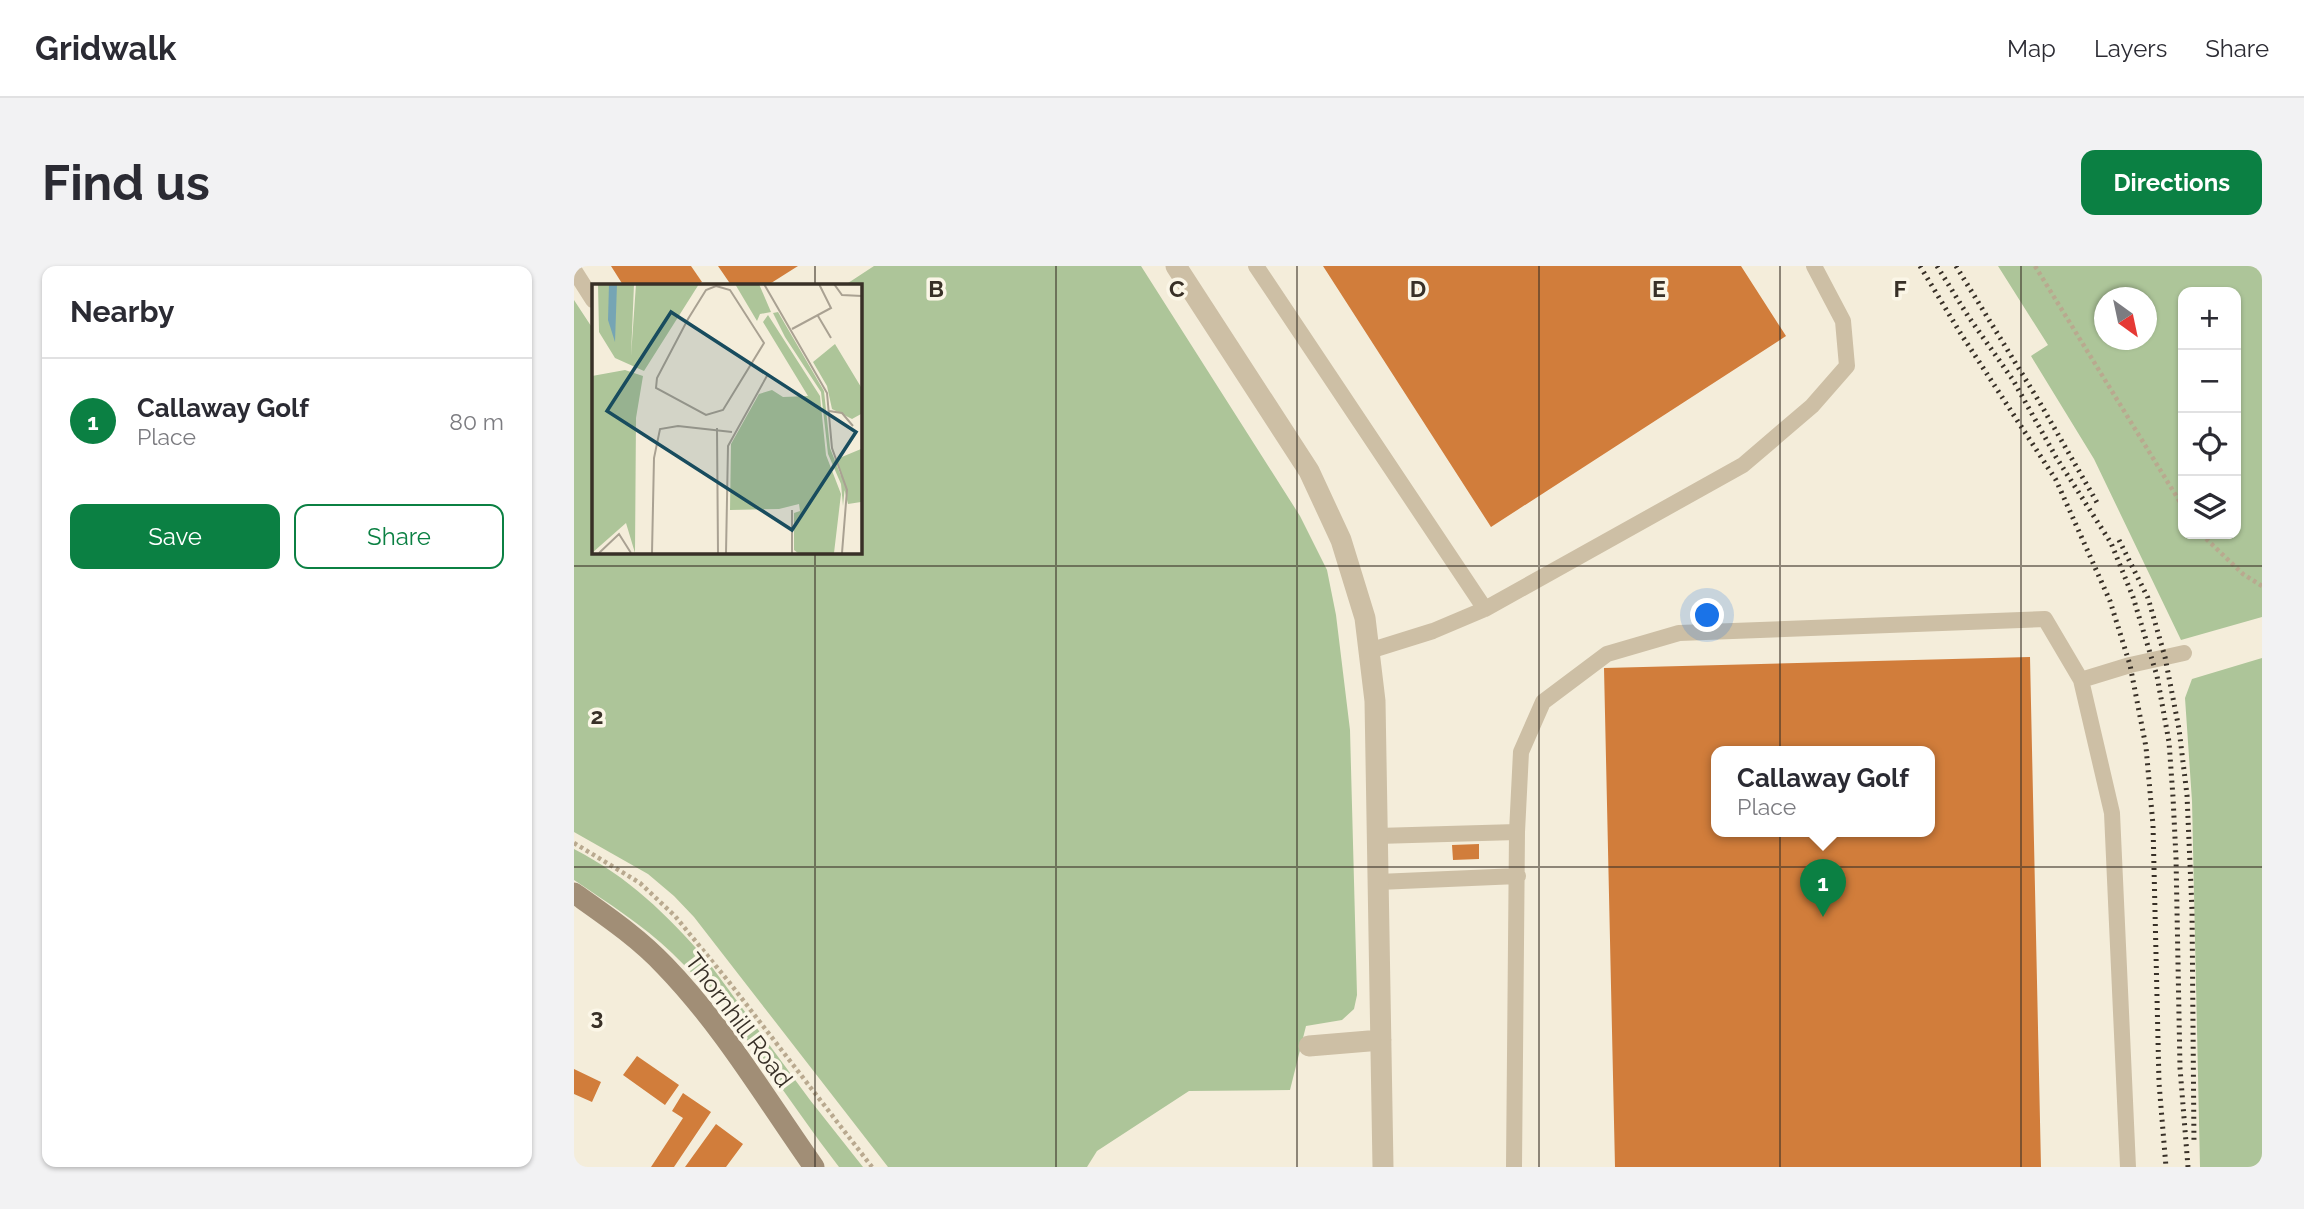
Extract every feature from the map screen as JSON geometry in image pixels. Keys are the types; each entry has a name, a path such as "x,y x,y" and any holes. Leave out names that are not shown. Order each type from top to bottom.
{"street":[{"path":"1176,266 1309,471 1341,540 1365,618 1375,701 1383,1167"},
{"name":"Thornhill Road","path":"574,892 636,939 682,984 710,1019 814,1167"},
{"path":"1309,1046 1381,1040"}],"lane":[{"path":"1256,266 1485,609"},
{"path":"1369,651 1433,631 1485,609 1743,465 1812,406 1847,366 1843,321 1814,266"},
{"path":"574,270 592,298"},
{"path":"1514,1167 1517,832 1521,752 1543,702 1607,654 1679,633 2045,619 2081,680 2112,813 2128,1167"},
{"path":"2081,680 2130,665 2185,653"},
{"path":"1377,836 1517,832"},
{"path":"1378,882 1518,877"}],"path":[{"path":"2035,266 2178,499"},
{"path":"2206,539 2243,574 2262,586"},
{"path":"574,842 640,883 675,916 872,1167"}],"green space":[{"path":"874,266 1141,266 1300,516 1327,570 1336,615 1350,730 1357,995 1354,1009 1342,1020 1306,1026 1290,1090 1189,1091 1097,1151 1087,1167 888,1167 694,917 648,874 574,832 574,300 592,327 592,553 861,553 861,284 847,284"},
{"path":"1998,266 2262,266 2262,617 2181,640 2094,459 2031,356 2048,345"},
{"path":"2262,658 2262,1167 2200,1167 2192,801 2185,698 2192,679"},
{"path":"574,849 630,884 691,942 863,1167 839,1167 739,1029 696,977 672,953 637,924 574,880"}],"building":[{"path":"611,266 691,266 702,282 698,284 622,284"},
{"path":"718,266 798,266 770,284 730,284"},
{"path":"1323,266 1741,266 1786,336 1491,527"},
{"path":"2030,657 2041,1167 1615,1167 1604,668"},
{"path":"1479,844 1479,859 1453,860 1452,845"},
{"path":"637,1056 679,1085 665,1105 623,1075"},
{"path":"574,1069 601,1082 592,1102 574,1094"},
{"path":"683,1093 711,1112 674,1167 651,1167 683,1118 672,1111"},
{"path":"716,1124 743,1144 726,1167 685,1167"}],"railway":[{"path":"1920,266 2056,480 2110,601 2130,665 2146,747 2153,825 2159,1083 2166,1167"},
{"path":"1937,266 2013,380 2056,457 2111,543 2133,597 2157,676 2169,742 2173,797 2180,1068 2188,1167"},
{"path":"1956,266 2099,506"},
{"path":"2119,540 2148,598 2165,657 2179,729 2187,795 2192,910 2194,1144"}],"place":[{"name":"Callaway Golf","path":"1823,917"}]}
